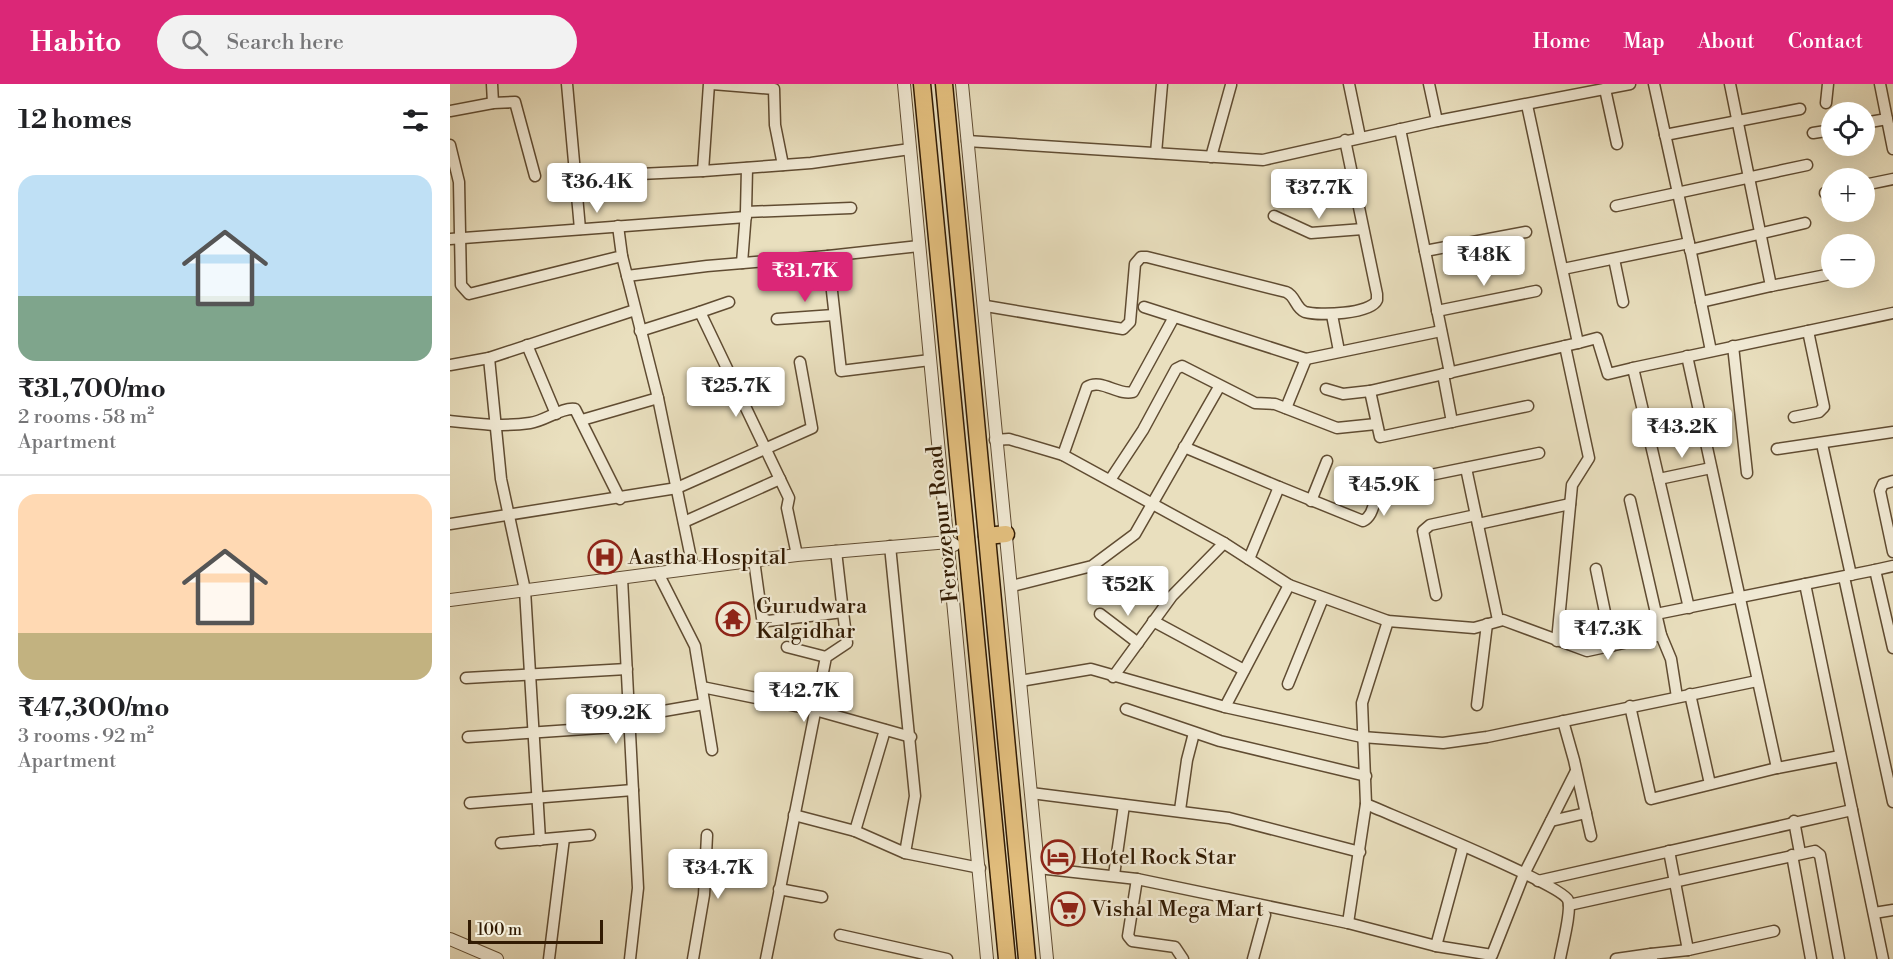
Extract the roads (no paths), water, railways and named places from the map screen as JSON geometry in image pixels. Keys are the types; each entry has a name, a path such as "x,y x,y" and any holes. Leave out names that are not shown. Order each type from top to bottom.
{"highway":[{"name":"Ferozepur Road","path":"922,84 979,649 1007,959"},
{"name":"Ferozepur Road","path":"944,84 1027,959"},
{"path":"987,536 1006,534"}],"street":[{"path":"492,84 493,103"},
{"path":"567,84 580,229"},
{"path":"703,171 711,84 774,89 776,125 783,165"},
{"path":"904,84 987,959"},
{"path":"962,84 986,306 995,440 1012,586 1047,959"},
{"path":"1156,153 1162,84"},
{"path":"1349,84 1360,137"},
{"path":"1429,84 1437,121"},
{"path":"1560,84 1563,96"},
{"path":"967,141 1263,160 1344,140 1630,84"},
{"path":"1654,84 1711,351"},
{"path":"1730,84 1771,286"},
{"path":"1826,102 1828,84"},
{"path":"1211,158 1231,85"},
{"path":"1605,89 1617,144"},
{"path":"1885,90 1887,119 1893,149"},
{"path":"450,111 493,103 513,101 518,104 535,176"},
{"path":"1527,105 1578,343"},
{"path":"1665,135 1800,109"},
{"path":"1875,121 1887,119"},
{"path":"1400,129 1441,331 1452,422"},
{"path":"1814,133 1821,132"},
{"path":"986,306 1123,329 1130,322 1135,264 1141,258 1148,257 1286,292 1294,296 1299,308 1305,312 1332,315 1372,306 1377,300 1344,140"},
{"path":"450,145 459,182 455,239 461,285 469,294 622,256"},
{"path":"576,177 783,165 910,149"},
{"path":"1616,206 1807,165"},
{"path":"742,263 747,168"},
{"path":"1875,183 1893,179"},
{"path":"455,239 746,214 851,208"},
{"path":"1274,216 1311,233 1363,229"},
{"path":"1563,269 1805,224"},
{"path":"618,226 622,256 658,398 693,568"},
{"path":"1425,251 1526,232"},
{"path":"627,276 920,246"},
{"path":"828,256 841,371 930,360"},
{"path":"1614,259 1623,302"},
{"path":"1701,302 1821,276"},
{"path":"1437,311 1536,291"},
{"path":"640,331 729,303"},
{"path":"1144,307 1306,358 1441,331"},
{"path":"450,365 489,358 635,310"},
{"path":"700,312 789,498 788,508 797,555"},
{"path":"1326,389 1343,394 1370,391 1597,338 1608,374 1893,313"},
{"path":"777,319 834,315"},
{"path":"1332,315 1339,351"},
{"path":"1063,455 1087,387 1096,384 1124,393 1133,392 1174,317"},
{"path":"1794,417 1819,412 1824,407 1808,331"},
{"path":"527,345 556,414"},
{"path":"1557,641 1572,485 1588,458 1565,346"},
{"path":"1733,346 1747,473"},
{"path":"1687,356 1738,598 1777,768"},
{"path":"489,358 494,426 508,515 525,590 540,840"},
{"path":"1286,408 1306,358"},
{"path":"450,524 620,499 677,488 812,428 800,362"},
{"path":"1110,480 1143,430 1176,369 1184,366 1219,387 1258,404 1271,403 1337,428 1376,424"},
{"path":"1633,368 1689,608"},
{"path":"1012,586 1099,563 1134,534 1153,506 1219,387"},
{"path":"1370,391 1380,437 1528,406"},
{"path":"582,420 658,398"},
{"path":"450,421 494,426 537,422 573,408 582,420 620,499"},
{"path":"1777,450 1893,432"},
{"path":"995,440 1009,438 1063,455 1224,543 1289,585 1388,621 1474,628 1498,620 1587,651 1661,635"},
{"path":"1822,444 1893,802"},
{"path":"1184,447 1363,521 1369,517 1380,488 1386,484 1539,453"},
{"path":"1311,501 1327,461"},
{"path":"1466,468 1498,620"},
{"path":"1659,479 1711,468"},
{"path":"684,522 780,479"},
{"path":"1893,481 1883,484 1880,491 1893,552"},
{"path":"1249,559 1279,487"},
{"path":"1630,500 1661,635 1671,659 1677,697"},
{"path":"1436,595 1423,531 1430,525 1477,520 1570,504"},
{"path":"450,600 754,560 890,546 949,542 968,555"},
{"path":"1113,677 1172,596 1224,543"},
{"path":"890,546 911,737 915,802 905,853"},
{"path":"766,959 826,657 834,649 847,643 836,551"},
{"path":"754,560 764,620 843,612"},
{"path":"1656,614 1893,566"},
{"path":"1596,569 1612,646"},
{"path":"1875,570 1893,648"},
{"path":"657,573 695,646 712,750"},
{"path":"622,578 638,888 630,959"},
{"path":"1805,584 1883,959"},
{"path":"1225,707 1289,585"},
{"path":"1288,684 1323,598"},
{"path":"1100,614 1138,643"},
{"path":"1153,621 1244,670"},
{"path":"1348,923 1366,804 1362,737 1363,699 1388,621"},
{"path":"1477,705 1486,624"},
{"path":"787,646 826,657"},
{"path":"1020,681 1084,668 1225,707 1362,737 1451,743 1757,681"},
{"path":"466,678 627,669"},
{"path":"702,687 815,710 911,737"},
{"path":"1690,694 1710,784"},
{"path":"468,737 534,733 629,722 704,704"},
{"path":"1630,706 1651,799 1777,768 1840,756"},
{"path":"1126,709 1194,733 1366,776"},
{"path":"1563,721 1591,836"},
{"path":"855,831 885,729"},
{"path":"1180,810 1186,760 1194,733"},
{"path":"1038,868 1137,879 1348,923 1436,946 1492,955 1524,874 1576,771"},
{"path":"470,803 633,790"},
{"path":"1030,793 1180,810 1229,818 1360,852"},
{"path":"1366,804 1538,880 1565,896 1569,905 1560,959"},
{"path":"1114,875 1124,805"},
{"path":"1538,880 1794,821 1852,810"},
{"path":"1551,821 1586,813"},
{"path":"794,815 855,831 905,853 980,868"},
{"path":"1794,821 1796,854 1811,959"},
{"path":"501,843 590,835"},
{"path":"693,959 704,895 707,835"},
{"path":"549,959 564,838"},
{"path":"1436,946 1463,847"},
{"path":"1669,851 1688,950"},
{"path":"1569,905 1676,884 1815,851 1820,855 1839,959"},
{"path":"1137,879 1128,936 1132,941 1175,947 1183,959"},
{"path":"779,889 822,897"},
{"path":"1874,913 1893,910"},
{"path":"1253,959 1265,915"},
{"path":"1616,959 1688,950 1774,931"},
{"path":"840,935 947,959"},
{"path":"450,939 497,959"}],"place":[{"name":"Aastha Hospital","path":"605,557"},
{"name":"Gurudwara Kalgidhar","path":"733,619"},
{"name":"Hotel Rock Star","path":"1058,857"},
{"name":"Vishal Mega Mart","path":"1068,909"}]}
